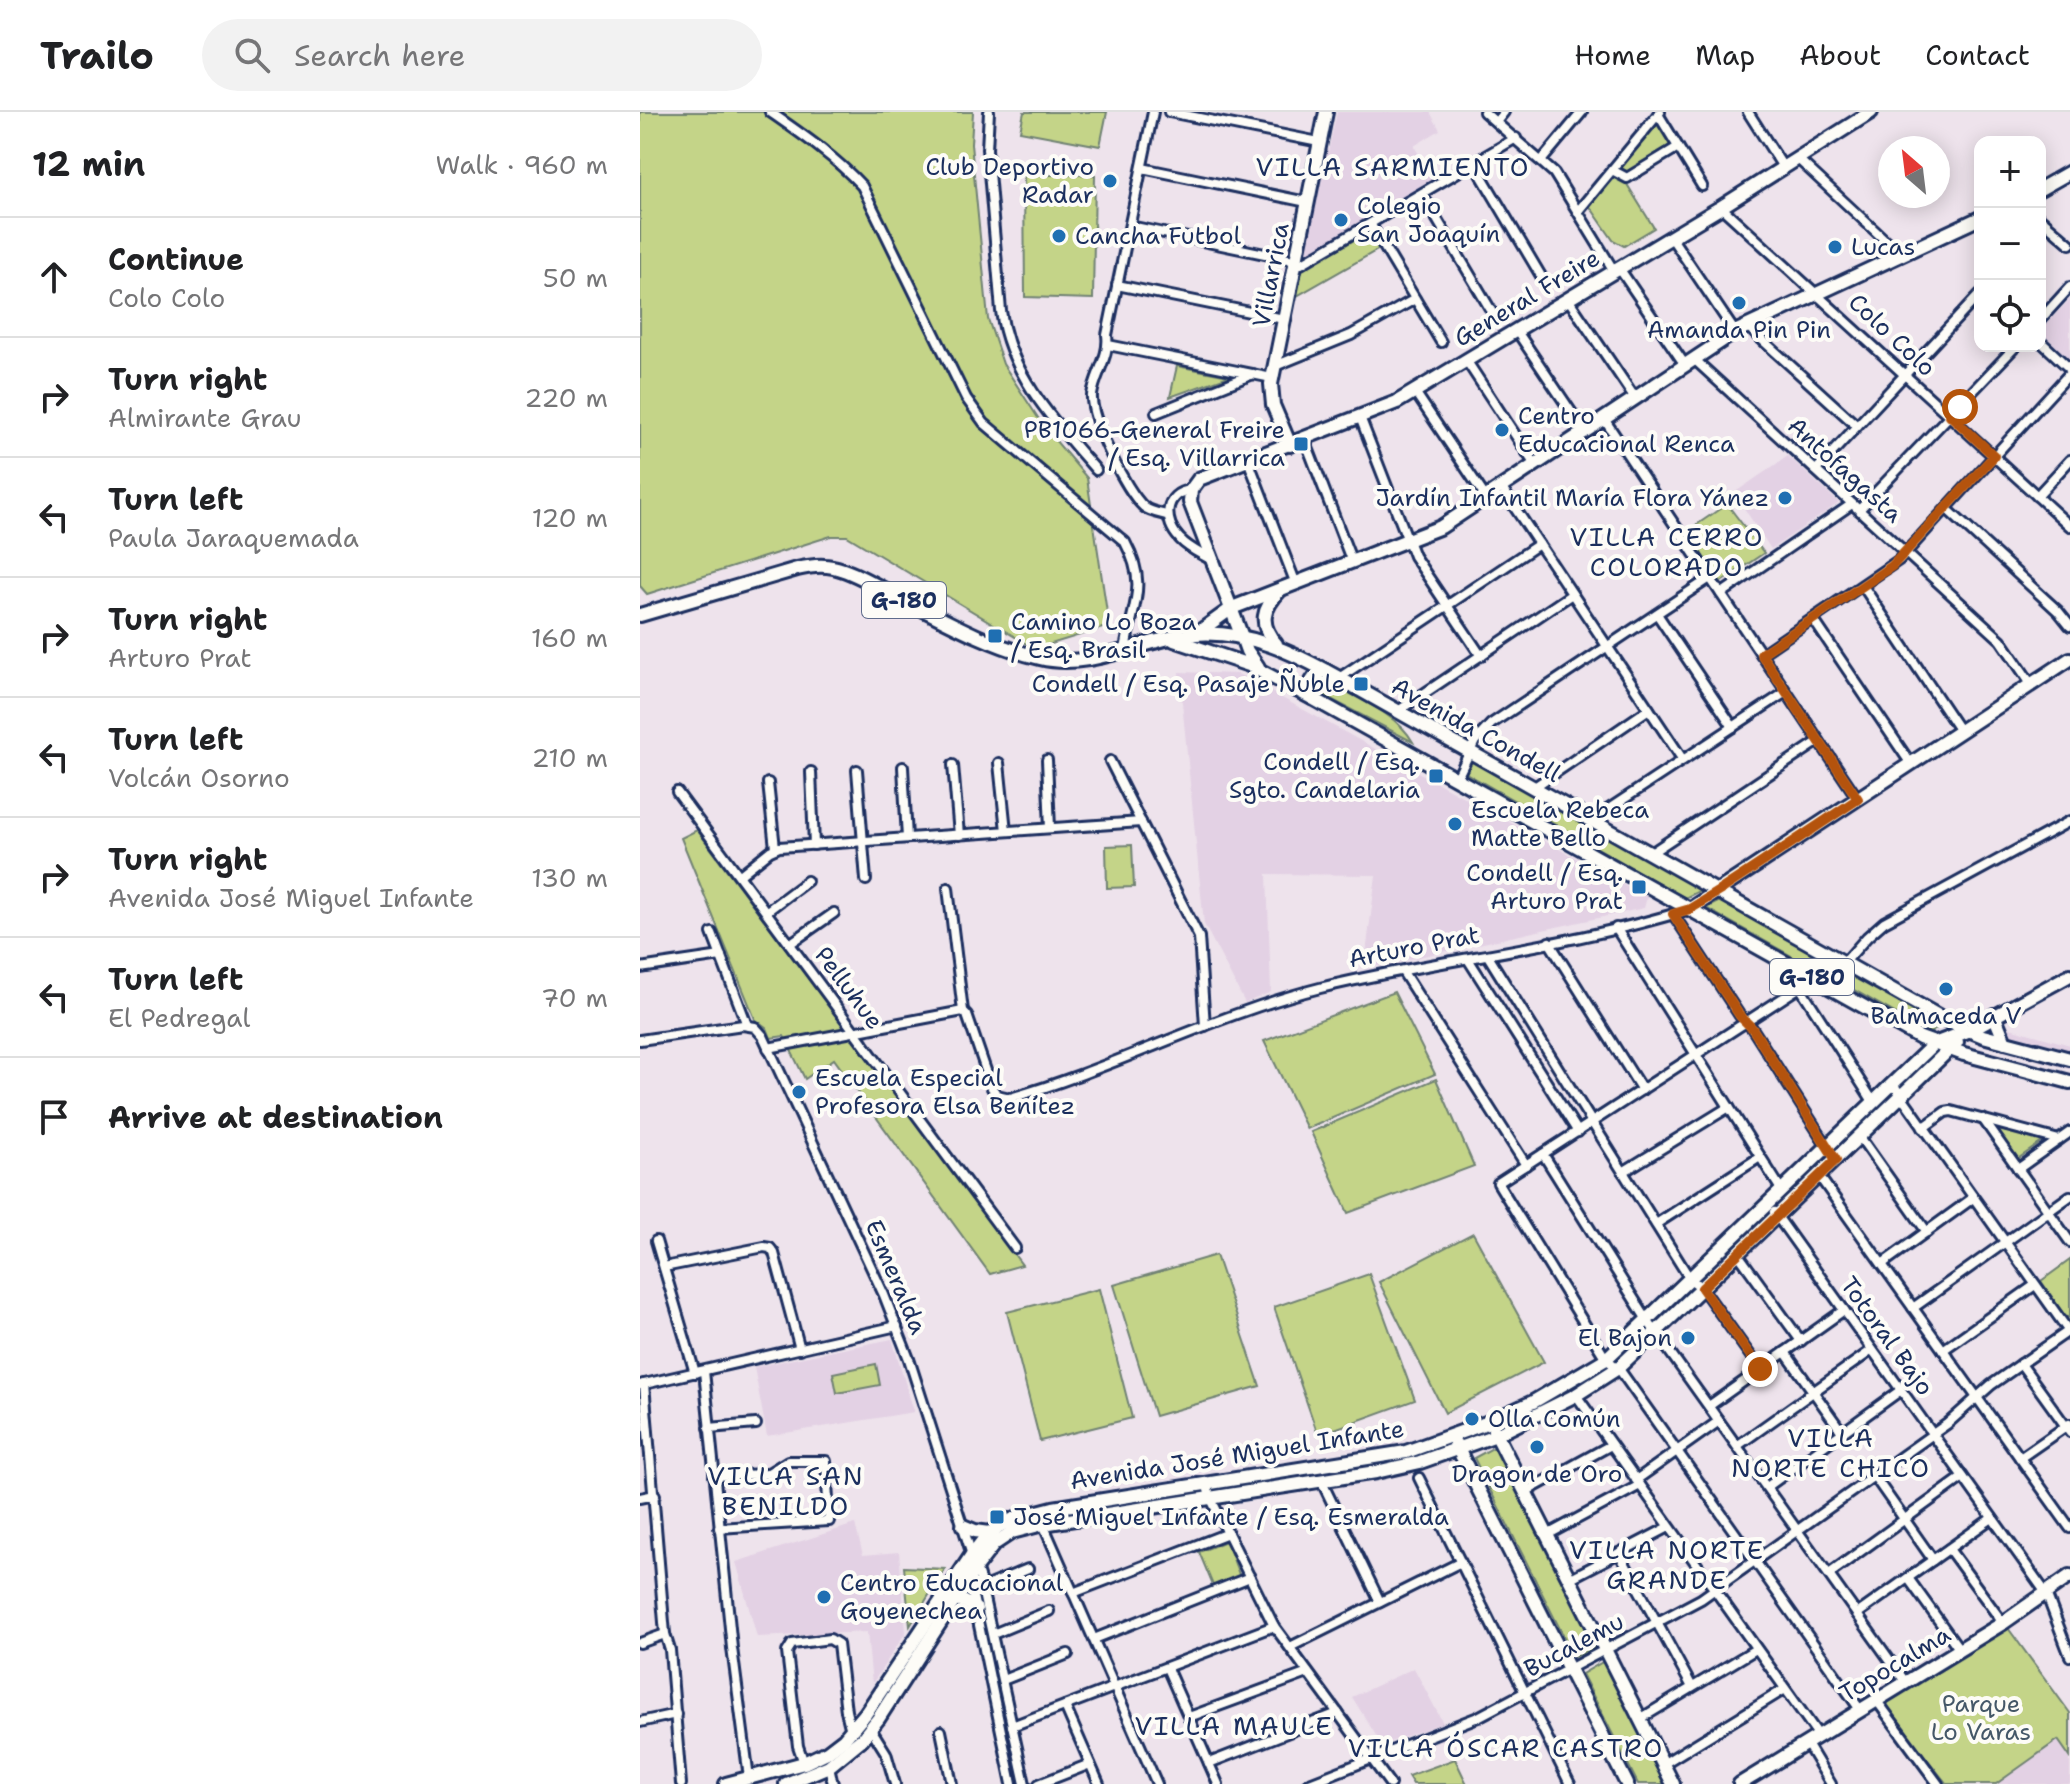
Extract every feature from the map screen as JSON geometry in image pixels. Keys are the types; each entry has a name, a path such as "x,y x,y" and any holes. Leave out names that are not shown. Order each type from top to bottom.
{"main road":[{"name":"Villarrica","path":"1290,445 1273,405 1273,372 1326,112"},
{"name":"General Freire","path":"1191,490 1203,477 1305,440 1415,392 1721,207 1871,112"},
{"path":"2046,186 2070,172"},
{"path":"1196,634 1232,608 1441,527 1741,329 1974,221"},
{"path":"1191,490 1190,502 1250,658 1264,672"},
{"name":"G-180","path":"640,615 797,569 822,566 847,571 976,635 1041,658 1080,660 1196,634"},
{"path":"1278,646 1268,634 1263,620 1268,605 1280,590"},
{"name":"Avenida Condell","path":"1196,634 1242,637 1278,646 1968,1031 2070,1059"},
{"name":"G-180","path":"1167,640 1195,645 1264,672 1934,1044 2070,1082"},
{"name":"Arturo Prat","path":"1690,909 2070,659"},
{"path":"1312,698 1312,680 1326,671"},
{"name":"Avenida José Miguel Infante","path":"786,1784 829,1766 846,1755 871,1729 955,1600 990,1533 1018,1517 1053,1508 1388,1456 1451,1437 1533,1402 1606,1359 1934,1044 1968,1031 2070,975"},
{"path":"1994,1015 2005,1042"},
{"name":"Avenida José Miguel Infante","path":"726,1784 804,1763 827,1752 852,1732 972,1567 1001,1539 1018,1530 1390,1470 1496,1435 1576,1395 1618,1368 1968,1031"},
{"path":"1489,1422 1673,1784"},
{"path":"1451,1437 1627,1784"},
{"path":"963,1526 990,1533"},
{"name":"Topocalma","path":"1740,1784 2003,1623 2070,1576"},
{"path":"955,1600 976,1609"}],"street":[{"path":"770,112 816,143 862,186 950,368 984,423 1125,542 1136,562 1139,583 1125,650"},
{"path":"989,112 987,149 1003,324 1009,343 1038,400 1096,470"},
{"path":"1153,112 1107,335 1108,345 1093,393 1092,411 1136,498 1147,510 1167,515"},
{"path":"1169,112 1319,142"},
{"name":"Antofagasta","path":"1484,112 1542,160 1559,179 1617,270 1689,362 1816,470 2001,640 2031,684"},
{"path":"1496,122 1504,112"},
{"path":"1542,160 1582,112"},
{"path":"1748,112 1783,167"},
{"path":"1578,211 1659,113 1702,186"},
{"path":"1130,226 1289,259 1296,264 1306,263 1516,138"},
{"path":"1612,170 1623,177 1630,177 1678,147"},
{"path":"1797,158 1900,254"},
{"path":"1474,163 1544,281"},
{"path":"1142,168 1307,202"},
{"path":"1422,194 1492,312"},
{"name":"Colo Colo","path":"1721,207 2070,526"},
{"path":"1371,225 1441,342"},
{"path":"2046,227 2070,244"},
{"path":"1671,237 1741,329 1857,426"},
{"path":"1117,285 1284,319"},
{"path":"2046,313 2070,287"},
{"path":"1156,413 1254,374 1273,372 1351,335 1415,299"},
{"path":"1568,299 1635,398"},
{"path":"1816,470 1974,300"},
{"path":"1516,330 1584,431"},
{"path":"1108,345 1254,374"},
{"path":"1761,654 1863,586 1906,553 1947,509 2070,371 2046,347"},
{"path":"1721,594 1856,507 2010,352"},
{"path":"1466,360 1535,465"},
{"path":"1415,392 1486,498"},
{"path":"1360,417 1417,561 1481,656"},
{"path":"1604,419 1858,799"},
{"path":"1305,440 1352,562"},
{"path":"1248,460 1296,584"},
{"path":"2037,496 2070,460"},
{"path":"1501,487 1683,760"},
{"path":"1191,490 1180,491 1169,503 1167,515 1170,526 1179,539 1213,561"},
{"path":"1947,509 2058,611 2070,626"},
{"path":"1339,678 1539,544"},
{"path":"1457,778 1469,752 1491,724 1710,578"},
{"path":"1863,586 1960,731"},
{"path":"1398,711 1572,594"},
{"path":"1657,614 1733,727"},
{"path":"1813,619 1911,764"},
{"path":"1592,820 1786,692"},
{"path":"1533,788 1649,709"},
{"path":"1651,853 1819,741"},
{"path":"1047,760 1050,828"},
{"path":"1110,761 1199,937 1205,1026"},
{"path":"999,763 1006,831"},
{"path":"953,765 959,835"},
{"path":"903,767 907,838"},
{"path":"857,770 866,880"},
{"path":"811,772 814,845"},
{"path":"768,783 775,848"},
{"name":"Pelluhue","path":"677,792 1015,1248"},
{"path":"1861,1711 1618,1368 1606,1359 1498,1183 1814,978 1845,962 1884,922 2070,821"},
{"path":"740,875 775,848 1141,822"},
{"path":"767,911 807,881"},
{"path":"768,1048 963,1011 948,888"},
{"name":"Arturo Prat","path":"963,1011 992,1088 1003,1098 1033,1091 1205,1026 1318,989 1488,956 1690,909"},
{"path":"791,943 834,913"},
{"path":"1673,914 1836,1160"},
{"path":"1616,928 1782,1191"},
{"name":"Esmeralda","path":"712,933 751,1026 761,1033 897,1326 963,1526 972,1567 976,1609 1012,1784"},
{"path":"1549,942 1642,1090"},
{"path":"640,968 721,956"},
{"path":"1488,956 1690,1279 1702,1288 1760,1369"},
{"path":"1468,959 1578,1132"},
{"path":"1403,972 1526,1165"},
{"path":"1800,987 1874,1103"},
{"path":"640,1040 751,1026"},
{"path":"1893,1084 2069,1332"},
{"path":"1623,1172 1729,1107"},
{"path":"1923,1128 1948,1111 2059,1140"},
{"path":"1983,1119 2070,1242"},
{"path":"2018,1169 2070,1132"},
{"path":"1860,1137 1927,1232"},
{"path":"1543,1154 1647,1320 1906,1683"},
{"path":"1656,1224 1760,1157"},
{"path":"1819,1176 2070,1528"},
{"path":"1913,1308 2070,1196"},
{"path":"1882,1264 1973,1198"},
{"name":"Totoral Bajo","path":"1768,1204 2046,1593 2069,1651"},
{"path":"656,1241 700,1372 749,1778"},
{"path":"664,1267 770,1248 774,1253 800,1349"},
{"path":"1738,1254 1801,1341"},
{"path":"1943,1350 2035,1285"},
{"path":"1709,1406 1844,1310"},
{"path":"681,1784 670,1646 665,1634 655,1495 642,1384 897,1326"},
{"name":"Bucalemu","path":"1307,1784 1469,1721 1714,1590 1956,1418 1977,1397 2069,1332"},
{"path":"1737,1446 1872,1350"},
{"path":"1785,1352 1842,1432"},
{"path":"2020,1458 2069,1427 2021,1364"},
{"path":"1767,1487 1901,1390"},
{"path":"1576,1395 1819,1736"},
{"path":"1547,1535 1638,1483 1719,1421"},
{"path":"709,1428 756,1424"},
{"path":"1525,1492 1611,1445"},
{"path":"714,1476 767,1474 788,1461 826,1461 829,1521 719,1528"},
{"path":"1874,1476 1933,1560"},
{"path":"1829,1574 1963,1477"},
{"path":"1419,1478 1570,1784"},
{"path":"1321,1480 1380,1602"},
{"path":"1206,1482 1210,1497 1274,1626 1390,1784"},
{"path":"640,1498 655,1495"},
{"path":"1857,1614 1992,1518"},
{"path":"1043,1524 1157,1784"},
{"path":"1569,1579 1669,1527"},
{"path":"1073,1593 1228,1533"},
{"path":"1949,1549 2003,1623"},
{"path":"1619,1553 1692,1687"},
{"path":"1290,1647 1461,1562"},
{"name":"Esmeralda","path":"972,1567 982,1588 1025,1784"},
{"path":"982,1588 1028,1569"},
{"path":"1094,1639 1250,1577"},
{"path":"1908,1578 1960,1650"},
{"path":"993,1634 1049,1611"},
{"path":"1012,1726 1274,1626"},
{"path":"640,1643 665,1634"},
{"path":"804,1763 797,1740 787,1652 789,1646 830,1639 836,1642 852,1732"},
{"path":"1640,1719 1756,1649"},
{"path":"1003,1680 1068,1654"},
{"path":"1167,1668 1218,1784"},
{"path":"1189,1717 1308,1673"},
{"path":"1663,1764 1785,1689"},
{"path":"1877,1701 1938,1784"},
{"path":"1065,1706 1099,1784"},
{"path":"1209,1763 1338,1713"},
{"path":"640,1722 676,1714"},
{"path":"871,1729 886,1753 895,1784"},
{"path":"941,1731 952,1784"},
{"path":"1807,1744 1831,1784"},
{"path":"1039,1784 1090,1764"},
{"path":"829,1766 833,1784"}],"shaded area":[{"name":"Colegio San Joaquín","path":"1337,112 1430,112 1440,130 1414,146 1435,181 1304,258"},
{"path":"2070,299 2070,361 2046,337 2046,325"},
{"name":"Jardín Infantil María Flora Yánez","path":"1788,456 1839,503 1771,549 1734,493"},
{"path":"1179,672 1238,674 1647,897 1644,908 1364,969 1376,875 1267,874 1271,992 1245,1003 1204,924"},
{"path":"1992,1023 2070,1045 2070,1069 1969,1039"},
{"path":"892,1339 914,1412 767,1436 754,1367"},
{"name":"Centro Educacional Goyenechea","path":"855,1524 863,1555 899,1552 906,1632 872,1684 867,1632 757,1637 736,1562"},
{"path":"1414,1668 1443,1723 1382,1745 1352,1697"},
{"path":"2058,1740 2070,1757 2070,1784 1996,1784"}],"green space":[{"path":"640,112 973,112 971,144 988,319 1003,364 1044,427 1087,478 1109,626 1035,649 847,536 831,536 647,594 640,586"},
{"path":"1024,112 1107,112 1100,146 1020,131"},
{"path":"1657,122 1675,153 1625,181 1654,228 1624,246 1613,240 1589,205"},
{"name":"Cancha Futbol","path":"1024,175 1095,175 1093,299 1025,297"},
{"path":"1368,229 1379,249 1295,297 1299,271"},
{"path":"1177,366 1229,376 1170,397"},
{"path":"1727,504 1764,553 1721,582 1686,532"},
{"path":"1328,682 1386,714 1413,742 1321,694 1320,685"},
{"path":"1472,761 1703,889 1685,898 1466,773"},
{"path":"697,830 1022,1265 990,1274 834,1059 805,1079 784,1036 771,1038 767,1028 755,1019 681,838"},
{"path":"1132,845 1134,887 1107,888 1106,846"},
{"path":"1720,901 1827,961 1813,968 1706,908"},
{"path":"1843,971 1942,1025 1930,1033 1833,978"},
{"path":"1394,992 1435,1074 1307,1129 1264,1041"},
{"path":"1436,1079 1474,1166 1348,1213 1311,1132"},
{"path":"1994,1129 2045,1140 2016,1160"},
{"path":"1473,1233 1544,1362 1445,1413 1379,1282"},
{"path":"1216,1255 1260,1386 1155,1416 1114,1285"},
{"path":"2070,1260 2070,1318 2065,1316 2041,1281"},
{"path":"1369,1274 1415,1400 1318,1435 1274,1307"},
{"path":"1099,1289 1132,1418 1040,1441 1007,1312"},
{"path":"876,1364 880,1385 837,1393 833,1373"},
{"path":"1496,1446 1599,1646 1574,1657 1474,1458"},
{"path":"1226,1541 1240,1577 1214,1588 1199,1552"},
{"path":"904,1567 945,1569 910,1626"},
{"name":"Parque Lo Varas","path":"2008,1628 2070,1713 2070,1757 2058,1740 1996,1784 1947,1784 1887,1708 1888,1702"},
{"path":"1606,1660 1668,1784 1638,1784 1582,1674"},
{"path":"1455,1759 1467,1784 1413,1784 1408,1776"}],"place":[{"name":"Club Deportivo Radar","path":"1110,181"},
{"name":"Colegio San Joaquín","path":"1341,220"},
{"name":"Cancha Futbol","path":"1059,236"},
{"name":"Lucas","path":"1835,247"},
{"name":"Amanda Pin Pin","path":"1739,303"},
{"name":"Centro Educacional Renca","path":"1502,430"},
{"name":"PB1066-General Freire / Esq. Villarrica","path":"1301,444"},
{"name":"Jardín Infantil María Flora Yánez","path":"1785,498"},
{"name":"Camino Lo Boza / Esq. Brasil","path":"995,636"},
{"name":"Condell / Esq. Pasaje Ñuble","path":"1361,684"},
{"name":"Condell / Esq. Sgto. Candelaria","path":"1436,776"},
{"name":"Escuela Rebeca Matte Bello","path":"1455,824"},
{"name":"Condell / Esq. Arturo Prat","path":"1639,887"},
{"name":"Balmaceda V","path":"1946,989"},
{"name":"Escuela Especial Profesora Elsa Benítez","path":"799,1092"},
{"name":"El Bajon","path":"1688,1338"},
{"name":"Olla Común","path":"1472,1419"},
{"name":"Dragon de Oro","path":"1537,1447"},
{"name":"José Miguel Infante / Esq. Esmeralda","path":"997,1517"},
{"name":"Centro Educacional Goyenechea","path":"824,1597"}],"district":[{"name":"VILLA SARMIENTO","path":"1393,167"},
{"name":"VILLA CERRO COLORADO","path":"1667,552"},
{"name":"VILLA NORTE CHICO","path":"1831,1453"},
{"name":"VILLA SAN BENILDO","path":"786,1491"},
{"name":"VILLA NORTE GRANDE","path":"1667,1565"},
{"name":"VILLA MAULE","path":"1234,1726"},
{"name":"VILLA ÓSCAR CASTRO","path":"1506,1748"}],"route":[{"path":"1760,1369 1702,1288 1836,1160 1752,1028 1740,1016 1673,914 1690,909 1719,891 1858,799 1761,654 1892,566 1994,456 1950,415 1960,407"}]}
